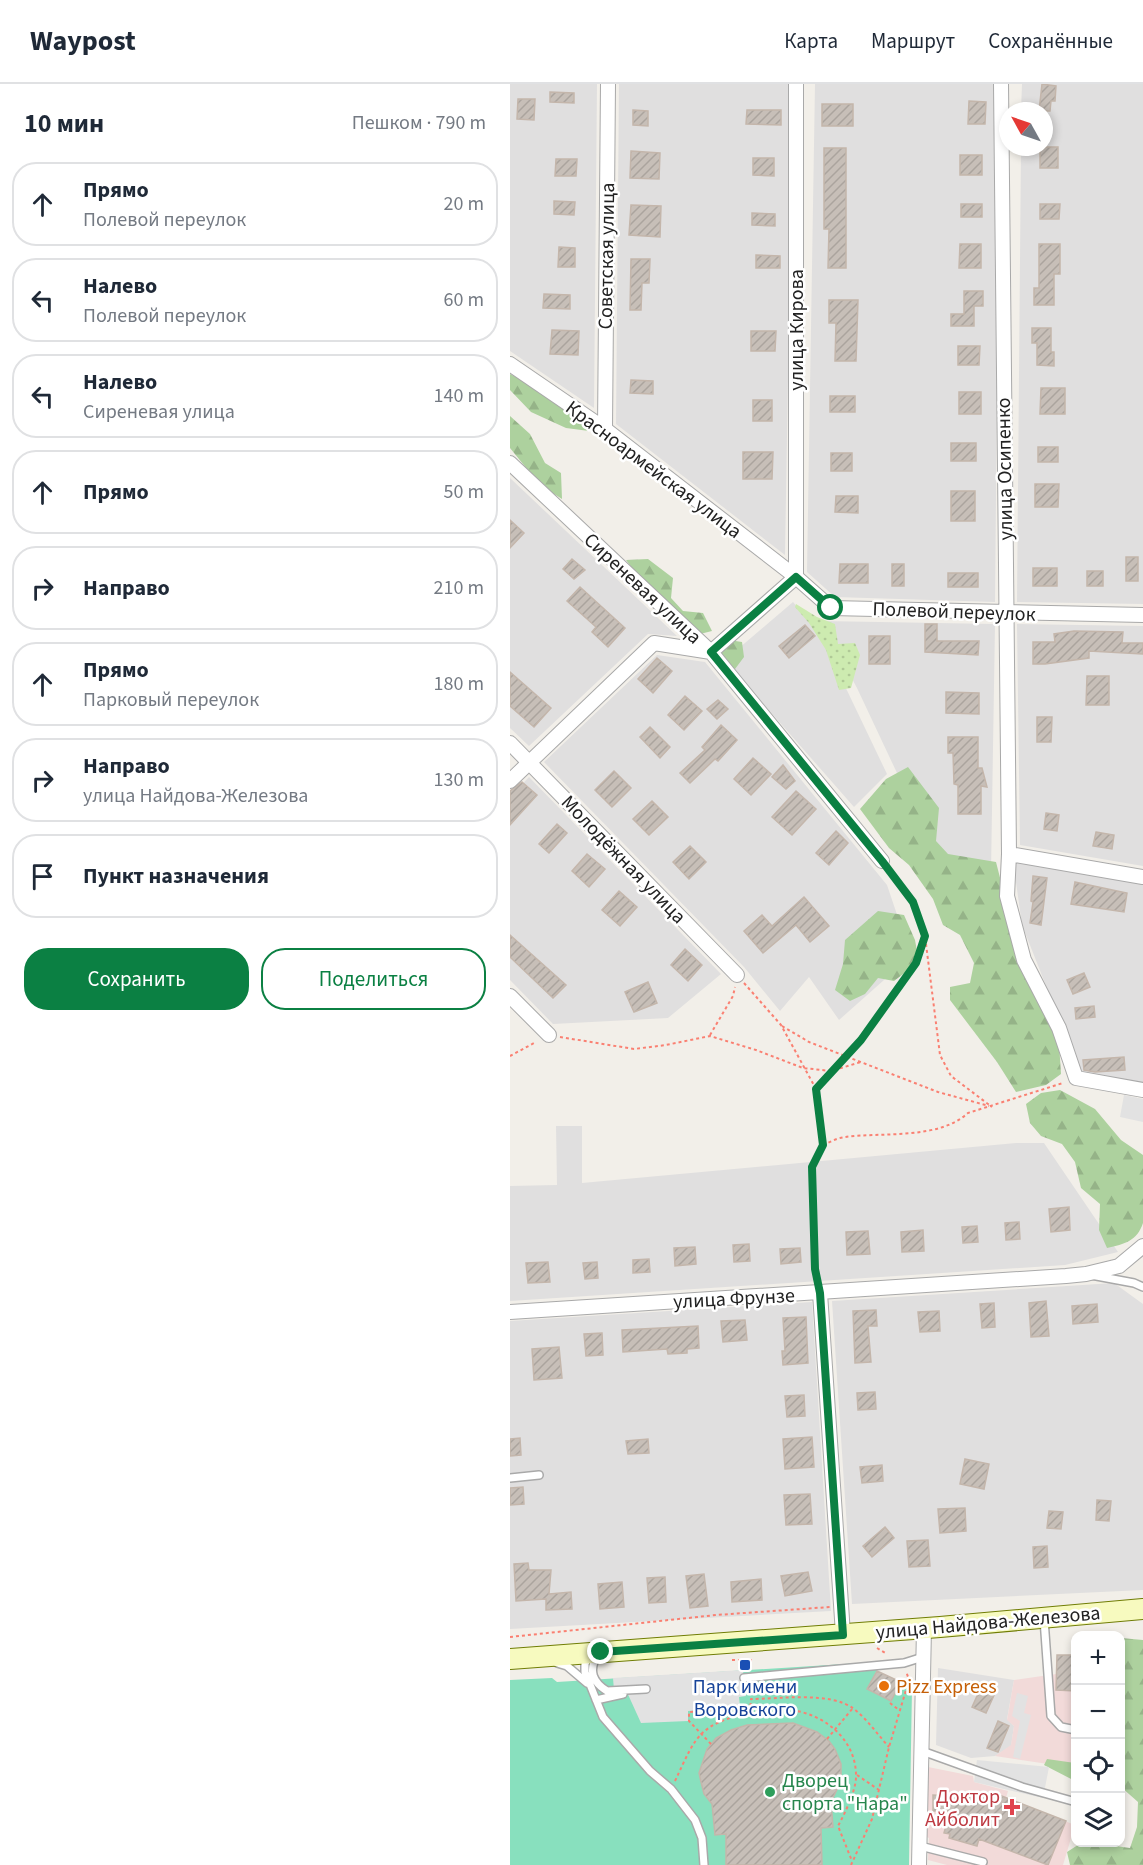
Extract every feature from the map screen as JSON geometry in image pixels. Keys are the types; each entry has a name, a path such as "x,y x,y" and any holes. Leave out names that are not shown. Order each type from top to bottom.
{"main road":[{"name":"улица Найдова-Железова","path":"510,1660 924,1629 1143,1609"}],"street":[{"name":"Советская улица","path":"605,429 608,84"},
{"name":"улица Кирова","path":"796,84 796,577"},
{"name":"улица Осипенко","path":"1001,84 1009,854 1007,896 1024,960 1059,1028 1076,1078"},
{"name":"Красноармейская улица","path":"510,364 605,429 796,577"},
{"name":"Сиреневая улица","path":"510,462 711,652 882,861"},
{"name":"Полевой переулок","path":"796,577 831,608 1143,615"},
{"path":"510,781 654,643 711,652 796,577"},
{"name":"Молодёжная улица","path":"510,743 737,975"},
{"path":"1009,854 1143,877"},
{"path":"510,996 549,1035"},
{"path":"1076,1078 1143,1090"},
{"name":"улица Фрунзе","path":"510,1312 1086,1274 1119,1266 1143,1245"},
{"path":"820,1293 843,1635"},
{"path":"919,1865 924,1629"}],"lane":[{"path":"1086,1274 1108,1280 1134,1283 1143,1287"},
{"path":"510,1478 539,1475"},
{"path":"1044,1618 1051,1716 1061,1727 1071,1729"},
{"path":"601,1652 593,1654 585,1663 585,1672 603,1717 650,1771 671,1789 695,1820 702,1838 704,1865"},
{"path":"596,1700 646,1689 607,1691 600,1687 592,1673 592,1666 601,1652"},
{"path":"744,1678 904,1663 923,1657"},
{"path":"510,1660 559,1663 573,1671 589,1685"},
{"path":"921,1751 1022,1787 1071,1801"},
{"path":"920,1846 983,1862"}],"path":[{"path":"882,861 913,902 925,936 940,1055 951,1076 992,1107"},
{"path":"816,1089 846,1056 916,963 925,936"},
{"path":"737,975 781,1025 816,1089 823,1145 812,1167 815,1269 820,1293"},
{"path":"710,1036 733,996 737,975"},
{"path":"781,1025 809,1042 938,1092 992,1107"},
{"path":"510,1056 549,1035 634,1049 666,1046 710,1036 803,1068 831,1071 861,1062"},
{"path":"823,1145 842,1137 944,1128 959,1121 968,1113 1076,1078"},
{"path":"510,1637 716,1615 841,1606"},
{"path":"728,1660 751,1660 751,1669"},
{"path":"852,1863 872,1819 889,1747 908,1686"},
{"path":"750,1710 751,1699 839,1701 853,1708 889,1747"},
{"path":"890,1702 900,1711"},
{"path":"827,1739 853,1708"},
{"path":"671,1789 700,1733 713,1724 750,1710"},
{"path":"711,1744 689,1721 689,1712 795,1710 822,1719 836,1730 847,1745 857,1775 848,1806 838,1826 852,1863"},
{"path":"857,1775 879,1790"}],"shaded area":[{"path":"510,84 597,84 594,408 510,351"},
{"path":"619,84 793,84 785,555 616,424"},
{"path":"815,84 1000,84 995,602 835,597 807,572"},
{"path":"1022,84 1143,84 1143,604 1017,602 1021,156 1053,156 1053,102 1021,102"},
{"path":"510,478 677,636 648,634 529,746 510,728"},
{"path":"793,602 820,634 887,774 854,807 725,660"},
{"path":"821,621 995,624 991,872 939,857 857,688"},
{"path":"1017,624 1143,626 1143,866 1020,845"},
{"path":"657,655 705,662 887,885 911,956 839,1020 809,977 780,1011 744,967 544,762"},
{"path":"529,777 721,974 668,1018 553,1024 510,980 510,797"},
{"path":"1013,861 1143,884 1143,1082 1081,1074 1022,925"},
{"path":"1124,1095 1143,1099 1143,1122 1120,1117"},
{"path":"556,1126 582,1126 582,1183 1016,1143 1044,1143 1118,1252 1065,1265 510,1301 510,1186 557,1185"},
{"path":"1114,1283 1143,1304 1143,1590 852,1604 832,1301"},
{"path":"812,1302 831,1611 510,1629 510,1321"},
{"path":"1057,1655 1071,1655 1071,1767 995,1756 1011,1745 1014,1726 1007,1720 1014,1680 1056,1674"},
{"path":"938,1668 1014,1680 1007,1719 1014,1726 1011,1746 995,1756 971,1758 936,1745"},
{"path":"743,1670 746,1696 739,1697 740,1707 688,1711 688,1721 641,1723 626,1690 614,1690 613,1678"},
{"path":"1017,1693 1028,1696 1024,1713 1031,1715 1020,1759 1013,1757 1020,1721 1012,1716"},
{"path":"977,1760 1049,1767 1043,1798 974,1782"},
{"path":"928,1767 973,1776 974,1782 1008,1791 1006,1798 1071,1823 1071,1838 1063,1865 947,1865 928,1860 929,1838 924,1836"}],"green space":[{"path":"510,374 560,399 591,422 589,431 566,428 531,412 510,390"},
{"path":"510,416 530,434 545,463 561,473 562,499 540,485 510,448"},
{"path":"648,559 673,578 671,598 683,611 703,613 712,631 700,634 646,587 626,560"},
{"path":"796,604 817,617 835,624 838,644 855,643 860,655 851,688 839,690 826,650 809,623 795,607"},
{"path":"729,640 742,642 744,657 735,669 727,666 718,653"},
{"path":"908,767 939,808 936,841 948,854 996,862 1011,921 1059,1043 1061,1074 1046,1085 1016,1092 997,1062 950,1000 950,987 970,983 974,963 960,935 943,925 933,899 909,865 889,848 860,809 886,779"},
{"path":"878,911 904,915 915,940 919,962 894,981 878,978 865,994 850,1001 835,990 843,964 845,940"},
{"path":"1060,1090 1095,1109 1121,1140 1143,1155 1143,1223 1134,1238 1125,1243 1107,1248 1099,1230 1100,1204 1081,1188 1075,1162 1062,1144 1041,1136 1030,1123 1026,1104 1041,1093"},
{"path":"1125,1638 1143,1640 1143,1865 1070,1865 1067,1852 1075,1847 1130,1848 1137,1827 1138,1802 1125,1791"},
{"path":"876,1662 877,1670 868,1689 891,1701 901,1682 912,1688 909,1865 510,1865 510,1680 552,1678 557,1682"},
{"path":"1047,1759 1071,1762 1071,1779 1044,1765"}],"building":[{"path":"1042,84 1056,86 1055,101 1040,102"},
{"path":"550,92 574,93 574,103 550,102"},
{"path":"518,99 535,99 534,120 517,119"},
{"path":"969,101 986,102 985,124 968,124"},
{"path":"822,104 853,104 853,126 822,126"},
{"path":"633,110 648,111 648,126 633,125"},
{"path":"747,110 781,110 781,125 746,124"},
{"path":"1053,147 1058,147 1058,168 1040,168 1040,156 1053,156"},
{"path":"824,148 846,148 846,268 828,268 829,229 824,229"},
{"path":"631,151 660,153 659,179 630,178"},
{"path":"960,155 982,155 982,175 960,175"},
{"path":"753,158 774,158 774,176 753,175"},
{"path":"556,159 577,159 576,176 555,176"},
{"path":"554,201 575,202 574,215 554,214"},
{"path":"961,204 982,204 982,217 961,217"},
{"path":"1040,204 1060,204 1059,219 1040,219"},
{"path":"631,205 661,206 660,237 629,235"},
{"path":"752,213 775,214 775,226 752,225"},
{"path":"960,244 981,244 981,268 959,268"},
{"path":"1039,244 1060,244 1060,274 1054,274 1054,305 1034,305 1034,288 1039,288"},
{"path":"559,247 575,248 575,267 558,267"},
{"path":"756,255 780,256 780,268 756,268"},
{"path":"631,259 650,259 649,283 642,283 641,310 630,310"},
{"path":"964,291 983,291 983,306 974,306 974,326 951,326 951,314 964,314"},
{"path":"544,294 570,295 570,309 543,308"},
{"path":"829,300 858,300 856,361 835,361 836,323 829,323"},
{"path":"1032,328 1051,328 1051,352 1054,352 1054,366 1037,365 1037,343 1032,343"},
{"path":"552,330 579,331 578,355 550,354"},
{"path":"751,331 776,331 775,351 751,351"},
{"path":"958,346 980,346 979,365 958,365"},
{"path":"631,380 653,381 653,394 630,393"},
{"path":"1041,388 1065,388 1065,414 1040,414"},
{"path":"959,392 981,392 981,414 959,414"},
{"path":"830,396 855,396 855,412 830,412"},
{"path":"753,400 772,400 772,421 753,421"},
{"path":"951,443 976,443 976,461 951,461"},
{"path":"1038,447 1058,447 1058,462 1038,462"},
{"path":"743,452 773,452 772,479 743,479"},
{"path":"831,453 852,453 852,471 831,471"},
{"path":"1035,484 1059,484 1058,507 1035,507"},
{"path":"951,491 975,491 975,521 951,521"},
{"path":"836,496 858,496 858,513 835,512"},
{"path":"510,520 524,533 510,548"},
{"path":"1126,557 1138,557 1138,581 1126,581"},
{"path":"572,559 585,570 574,579 563,569"},
{"path":"840,564 868,564 868,583 839,583"},
{"path":"892,564 904,564 904,586 892,586"},
{"path":"1033,568 1057,568 1057,586 1033,586"},
{"path":"1087,571 1103,571 1103,586 1087,586"},
{"path":"948,573 978,573 978,587 948,587"},
{"path":"580,587 625,628 608,647 592,632 596,627 567,601"},
{"path":"925,624 937,624 937,641 979,641 978,655 925,652"},
{"path":"805,625 815,636 789,658 779,646"},
{"path":"1074,631 1123,632 1122,643 1143,643 1143,654 1089,651 1089,658 1033,664 1033,642 1055,642 1054,634"},
{"path":"869,636 890,636 890,664 869,664"},
{"path":"657,658 672,671 653,693 638,679"},
{"path":"510,672 551,708 534,727 510,706"},
{"path":"1087,676 1109,676 1109,705 1086,705"},
{"path":"946,692 979,693 979,714 946,713"},
{"path":"685,696 702,711 684,730 668,715"},
{"path":"718,700 728,709 717,719 707,709"},
{"path":"1037,717 1052,717 1051,742 1037,742"},
{"path":"721,725 737,740 718,761 715,759 690,783 680,773 705,750 702,747"},
{"path":"650,727 670,747 660,758 640,737"},
{"path":"948,737 978,737 978,768 982,768 987,787 981,786 981,814 958,814 958,785 954,784 953,753 948,753"},
{"path":"753,758 771,774 751,795 734,779"},
{"path":"783,765 795,781 786,789 772,777"},
{"path":"614,771 631,788 612,807 595,790"},
{"path":"522,782 537,795 510,825 510,791"},
{"path":"796,791 816,809 792,835 772,817"},
{"path":"652,801 668,817 649,835 633,819"},
{"path":"1046,813 1059,815 1057,831 1044,829"},
{"path":"557,824 567,833 549,853 539,844"},
{"path":"836,831 848,843 829,865 816,853"},
{"path":"1096,832 1114,835 1112,849 1093,846"},
{"path":"690,846 706,862 689,879 673,862"},
{"path":"587,854 605,869 589,887 572,871"},
{"path":"1033,876 1047,878 1041,925 1030,923"},
{"path":"1075,882 1127,893 1124,912 1071,904"},
{"path":"619,891 637,907 620,926 602,910"},
{"path":"804,897 829,926 810,942 796,925 763,953 744,931 762,915 772,926"},
{"path":"510,935 566,985 553,998 510,957"},
{"path":"685,949 702,965 688,981 671,965"},
{"path":"1084,973 1090,987 1073,994 1067,980"},
{"path":"648,982 657,1003 634,1012 625,992"},
{"path":"1094,1006 1095,1017 1076,1019 1075,1008"},
{"path":"1124,1057 1125,1070 1095,1072 1084,1070 1083,1060"},
{"path":"1069,1207 1070,1230 1051,1232 1049,1209"},
{"path":"1019,1222 1020,1239 1006,1240 1005,1223"},
{"path":"977,1226 978,1242 963,1243 962,1227"},
{"path":"923,1230 924,1251 902,1252 901,1232"},
{"path":"868,1231 870,1254 847,1255 846,1232"},
{"path":"749,1244 750,1261 734,1262 733,1245"},
{"path":"695,1247 696,1264 675,1266 674,1248"},
{"path":"800,1248 801,1262 781,1264 780,1249"},
{"path":"649,1259 650,1272 633,1273 633,1260"},
{"path":"548,1262 550,1282 528,1283 526,1263"},
{"path":"597,1262 598,1278 585,1279 583,1263"},
{"path":"1046,1301 1049,1336 1031,1337 1029,1303"},
{"path":"994,1303 995,1327 982,1328 980,1304"},
{"path":"1097,1304 1098,1322 1073,1324 1072,1306"},
{"path":"876,1310 877,1326 868,1326 871,1362 855,1363 853,1311"},
{"path":"939,1311 940,1331 920,1332 918,1312"},
{"path":"806,1317 808,1363 783,1365 782,1351 785,1351 783,1318"},
{"path":"745,1320 747,1340 723,1342 721,1321"},
{"path":"698,1326 699,1348 687,1349 687,1353 668,1354 667,1349 623,1352 622,1330"},
{"path":"602,1333 603,1355 586,1356 584,1334"},
{"path":"559,1347 562,1378 534,1380 532,1349"},
{"path":"875,1392 876,1409 858,1410 857,1393"},
{"path":"804,1395 805,1416 787,1417 785,1396"},
{"path":"812,1437 814,1467 785,1469 783,1439"},
{"path":"520,1438 521,1455 510,1456 510,1439"},
{"path":"648,1439 649,1453 628,1454 626,1441"},
{"path":"965,1459 989,1464 984,1489 960,1484"},
{"path":"882,1465 883,1481 862,1483 860,1467"},
{"path":"523,1487 524,1504 510,1505 510,1488"},
{"path":"810,1494 812,1524 786,1525 784,1495"},
{"path":"1097,1500 1111,1501 1109,1521 1096,1520"},
{"path":"965,1508 966,1531 940,1533 938,1509"},
{"path":"1049,1511 1063,1512 1061,1529 1047,1528"},
{"path":"885,1527 894,1538 872,1557 863,1546"},
{"path":"928,1540 930,1566 909,1567 907,1541"},
{"path":"1047,1546 1048,1567 1034,1568 1033,1547"},
{"path":"528,1563 529,1570 551,1570 549,1594 571,1592 572,1609 546,1610 546,1599 516,1601 514,1564"},
{"path":"808,1572 812,1591 785,1596 781,1576"},
{"path":"704,1574 708,1606 690,1608 686,1576"},
{"path":"665,1577 666,1602 649,1603 647,1578"},
{"path":"761,1579 762,1600 732,1602 731,1582"},
{"path":"622,1582 624,1607 600,1609 598,1584"},
{"path":"1057,1655 1071,1655 1071,1691 1056,1690"},
{"name":"Pizz Express","path":"877,1671 901,1682 891,1701 867,1689"},
{"path":"982,1685 996,1691 986,1713 972,1707"},
{"path":"998,1721 1009,1726 998,1752 987,1748"},
{"name":"Дворец спорта \"Нара\"","path":"793,1723 817,1732 829,1741 841,1764 841,1781 831,1802 833,1827 821,1828 822,1865 726,1865 726,1834 715,1835 712,1804 704,1794 699,1773 707,1749 716,1738 747,1725"},
{"path":"994,1793 1066,1821 1048,1865 979,1839 977,1846 949,1838 950,1834 944,1833 950,1811 933,1811 933,1795 954,1796 954,1800"}],"place":[{"name":"Парк имени Воровского","path":"745,1665"},
{"name":"Pizz Express","path":"884,1686"},
{"name":"Дворец спорта \"Нара\"","path":"770,1792"},
{"name":"Доктор Айболит","path":"1012,1807"}],"route":[{"path":"601,1652 843,1635 820,1293 815,1269 812,1167 823,1145 816,1089 861,1040 916,963 925,936 913,902 711,652 796,577 831,608"}]}
